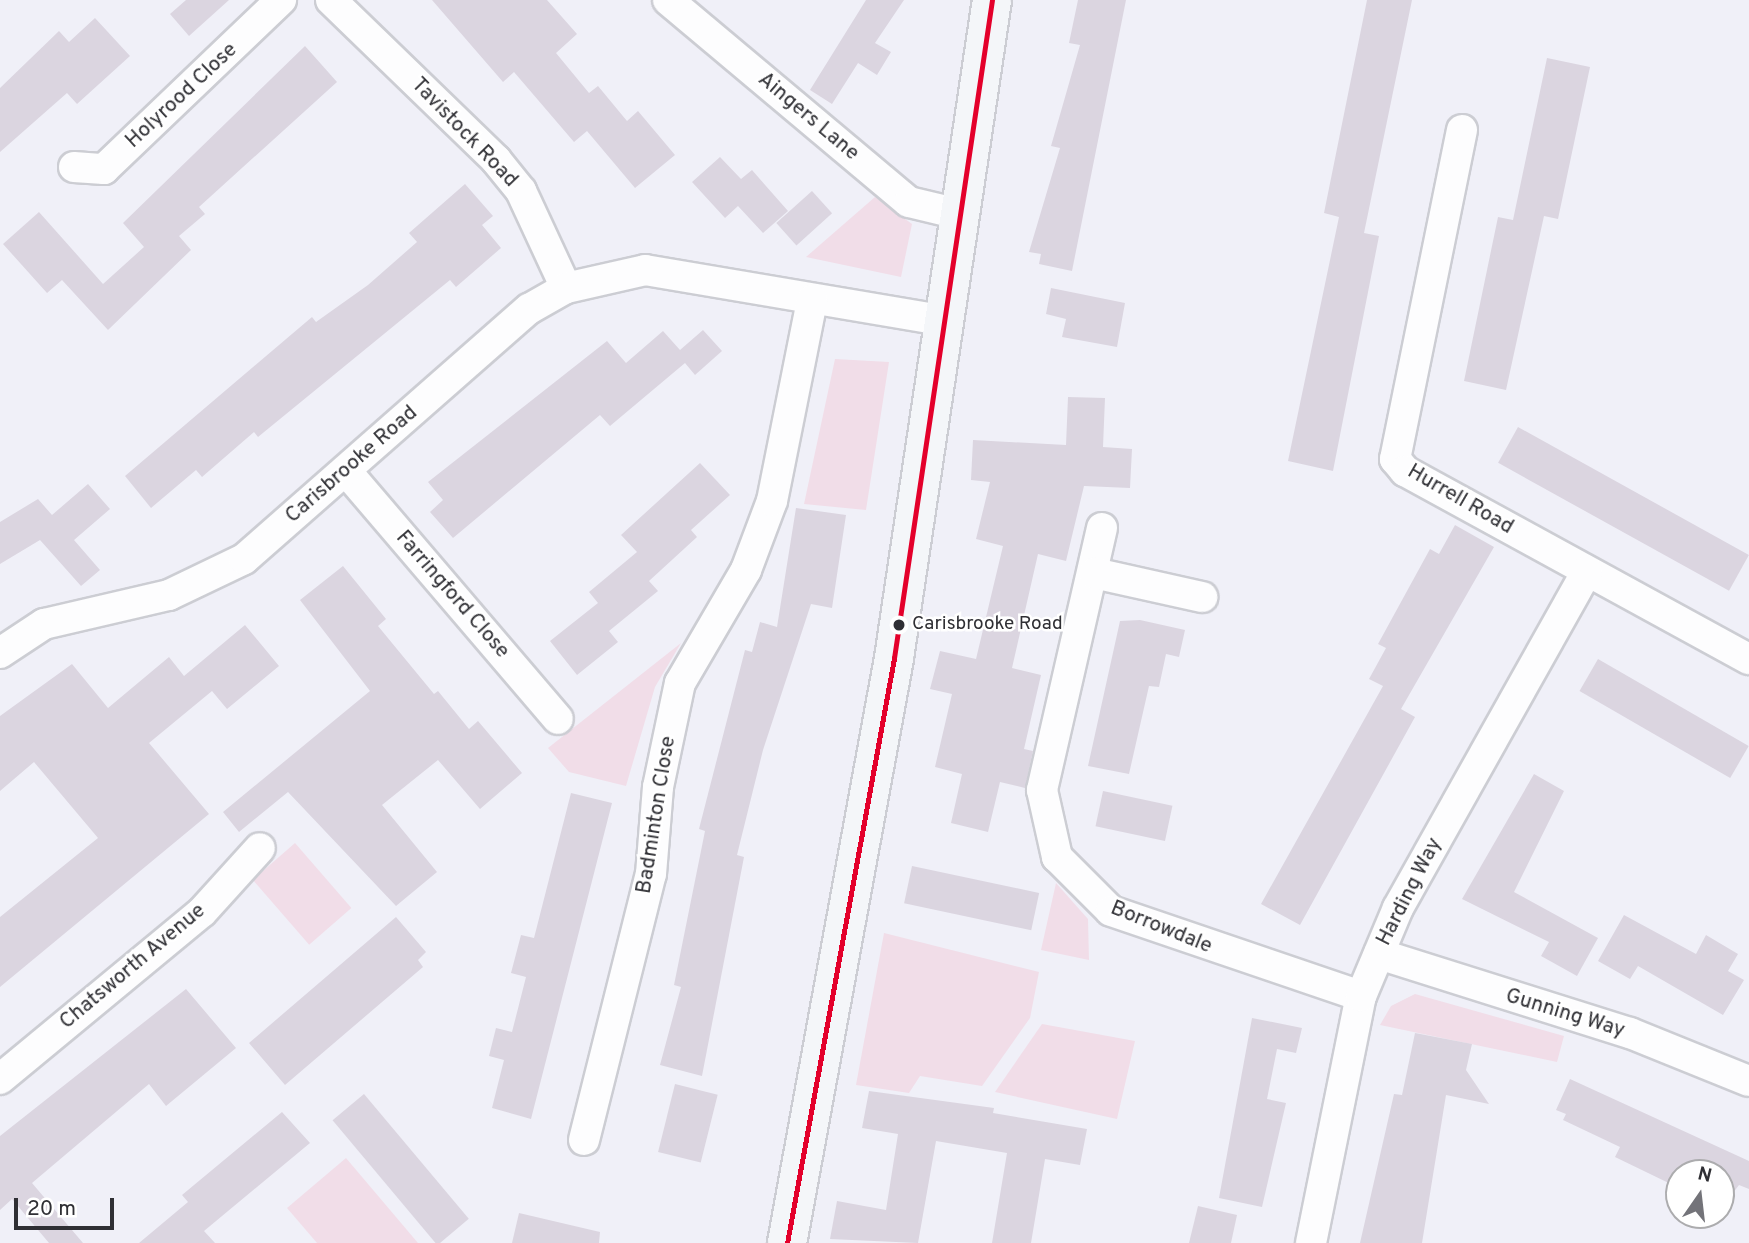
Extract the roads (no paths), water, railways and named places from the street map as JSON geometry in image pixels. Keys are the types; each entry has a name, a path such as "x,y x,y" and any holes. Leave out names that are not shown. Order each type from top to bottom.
{"main road":[{"path":"787,1243 850,923 992,0"}],"street":[{"name":"Holyrood Close","path":"74,167 104,169 282,0"},
{"name":"Tavistock Road","path":"331,0 496,160 521,191 565,288"},
{"name":"Aingers Lane","path":"668,0 909,202 959,214"},
{"name":"Hurrell Road","path":"1462,130 1395,459 1405,471 1749,659"},
{"name":"Carisbrooke Road","path":"0,653 44,624 210,580 244,559 529,309 565,288 645,270 941,320"},
{"name":"Badminton Close","path":"584,1140 651,874 658,787 680,684 746,570 772,501 812,300"},
{"name":"Farringford Close","path":"346,471 558,719"},
{"name":"Borrowdale","path":"1102,528 1094,573 1042,790 1057,857 1111,911 1361,996"},
{"name":"Harding Way","path":"1311,1243 1361,996 1398,908 1587,571"},
{"path":"1094,573 1202,597"},
{"name":"Chatsworth Avenue","path":"0,1079 202,912 260,848"},
{"name":"Gunning Way","path":"1379,954 1630,1033 1749,1081"}],"place":[{"name":"Carisbrooke Road","path":"899,625"}]}
